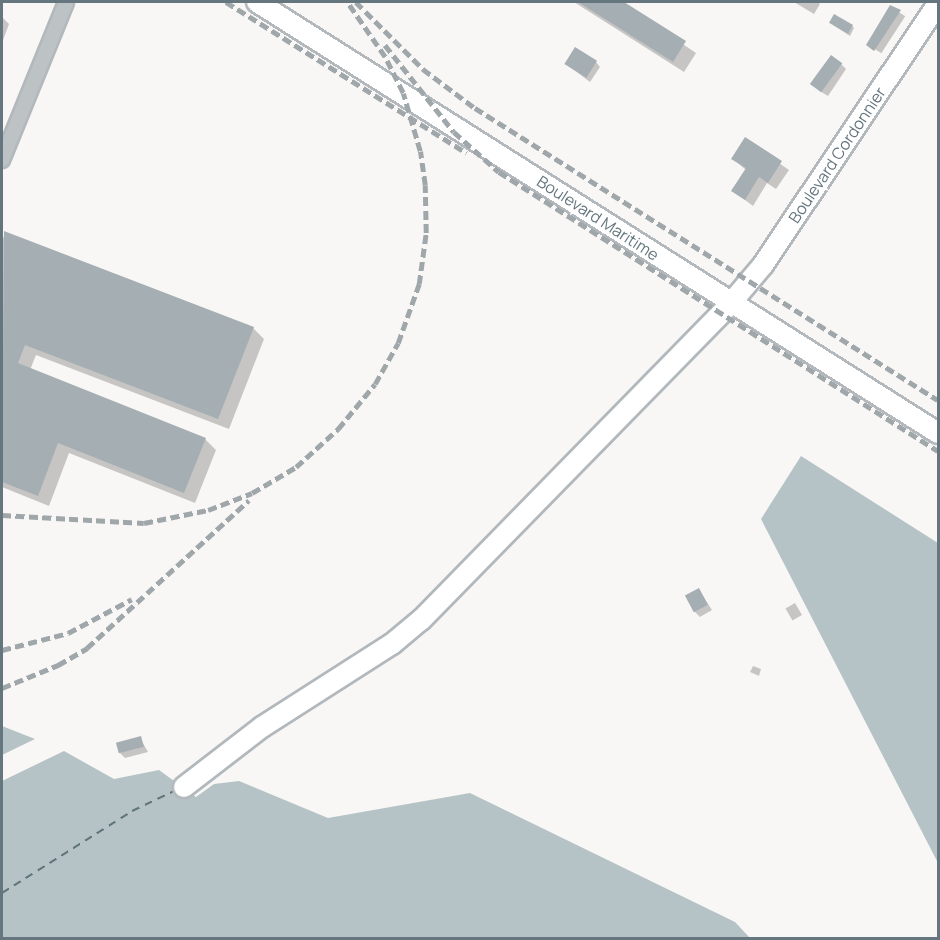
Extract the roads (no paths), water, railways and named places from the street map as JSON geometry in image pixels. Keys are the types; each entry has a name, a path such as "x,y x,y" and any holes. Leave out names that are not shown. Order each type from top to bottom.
{"street":[{"path":"2,160 66,2"},
{"name":"Boulevard Maritime","path":"257,2 939,433"},
{"name":"Boulevard Cordonnier","path":"184,787 262,727 392,644 421,620 731,303 757,274 939,4"}],"railway":[{"path":"226,2 467,153"},
{"path":"2,515 144,523 208,510 252,493 296,467 338,429 375,384 398,343 419,284 426,233 425,185 420,151 403,93 385,57 347,2"},
{"path":"356,2 423,69 475,108 938,400"},
{"path":"385,45 454,132 499,172 938,451"},
{"path":"2,688 58,665 87,648 249,500"},
{"path":"2,650 68,633 132,599"}]}
